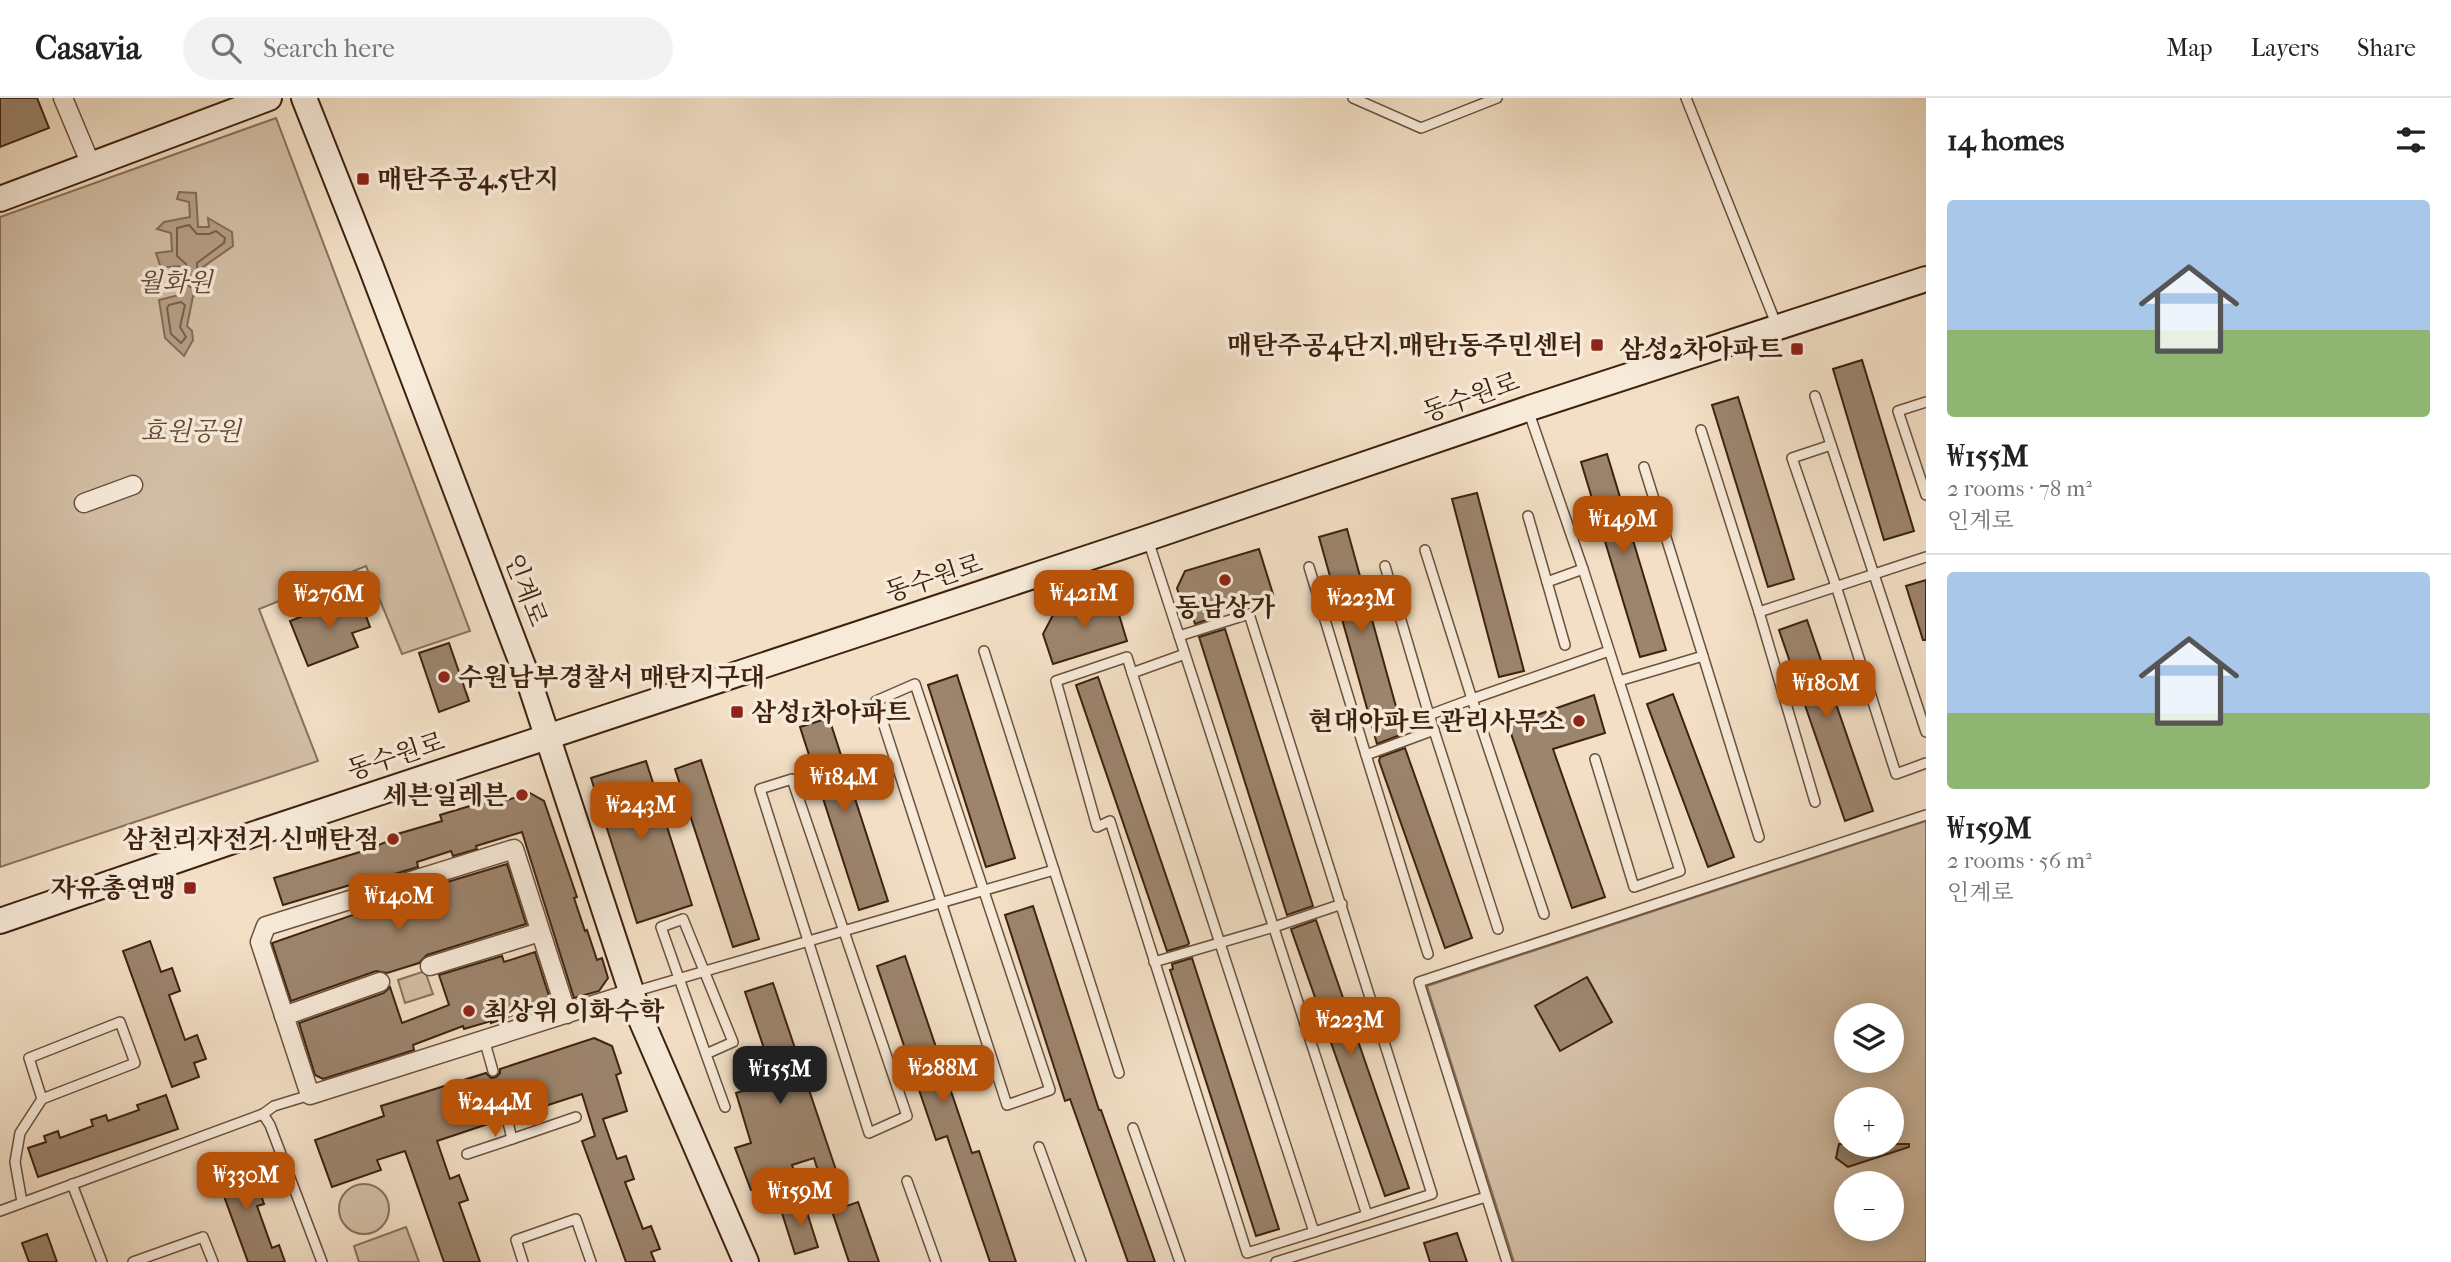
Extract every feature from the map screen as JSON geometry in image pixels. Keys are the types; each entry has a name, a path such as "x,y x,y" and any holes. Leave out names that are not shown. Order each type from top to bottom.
{"main road":[{"path":"0,199 270,98"},
{"name":"인계로","path":"304,98 381,292 549,738 631,993 746,1262"},
{"name":"동수원로","path":"0,921 1527,409 1926,279"}],"street":[{"path":"63,98 91,165"},
{"path":"84,503 134,485"},
{"path":"567,1014 514,849 266,926 260,942 310,1095 484,1039 567,1014 631,993"},
{"path":"430,965 540,932"},
{"path":"284,1016 380,982"}],"lane":[{"path":"1353,98 1421,128 1497,98"},
{"path":"1686,98 1778,328"},
{"path":"1815,396 1926,732"},
{"path":"1926,402 1898,411 1926,495"},
{"path":"1527,409 1583,569 1681,871 1634,887 1595,759"},
{"path":"1701,430 1759,612 1815,802"},
{"path":"1831,445 1792,458 1836,586 1895,774 1926,763"},
{"path":"1644,467 1759,837"},
{"path":"1528,516 1565,645"},
{"path":"1148,538 1367,1215"},
{"path":"1426,550 1472,699 1544,914"},
{"path":"1759,612 1926,557"},
{"path":"1385,566 1429,715 1498,929"},
{"path":"1309,567 1428,954"},
{"path":"1547,582 1583,569"},
{"path":"1180,636 1249,614 1432,1194 1314,1232 1247,1253 1110,821 1097,827 1056,681 1127,657 1314,1232"},
{"path":"984,651 1119,1073"},
{"path":"1429,715 1609,651"},
{"path":"1132,673 1185,654"},
{"path":"1619,681 1703,656"},
{"path":"915,684 1050,1090 1007,1105 942,903 876,701 915,684"},
{"path":"1366,755 1434,730"},
{"path":"792,779 844,932 907,1116 869,1133 760,789 792,779"},
{"path":"1507,1262 1419,982 1926,815"},
{"path":"631,993 1054,870"},
{"path":"1154,962 1342,904"},
{"path":"706,1054 733,1042 683,919 661,927 679,979 725,1107"},
{"path":"22,1202 15,1162 20,1133 42,1099 135,1063 120,1022 29,1058 42,1099"},
{"path":"484,1039 493,1071"},
{"path":"0,1211 264,1114 274,1106 310,1095"},
{"path":"264,1114 322,1262"},
{"path":"467,1154 576,1117"},
{"path":"507,1118 512,1139"},
{"path":"1133,1128 1180,1262"},
{"path":"1040,1147 1081,1262"},
{"path":"907,1181 936,1262"},
{"path":"72,1184 102,1262"},
{"path":"1276,1262 1486,1196"},
{"path":"523,1262 516,1240 576,1219 591,1262"},
{"path":"133,1262 203,1237 213,1262"}],"green space":[{"name":"효원공원","path":"276,118 470,631 402,654 366,566 259,609 318,761 0,867 0,217"},
{"path":"1926,821 1926,1262 1514,1262 1427,986"},
{"path":"425,971 433,994 405,1003 398,980"},
{"path":"364,1184 381,1192 389,1209 381,1226 364,1234 347,1226 339,1209 347,1192"},
{"path":"406,1227 419,1262 359,1262 354,1246"}],"water":[{"path":"179,192 196,193 198,227 209,227 208,218 232,232 233,246 203,267 205,291 193,296 187,326 192,331 193,340 184,356 165,338 159,300 183,294 179,266 161,268 156,253 172,251 171,233 157,229 164,222 190,217 189,202 177,199"}],"building":[{"path":"0,98 37,98 49,128 0,147"},
{"path":"1862,360 1914,531 1884,540 1833,369"},
{"path":"1738,397 1794,579 1768,587 1712,405"},
{"path":"1607,454 1666,650 1640,657 1581,462"},
{"path":"1477,493 1524,671 1499,677 1452,499"},
{"path":"1347,529 1403,732 1377,744 1319,537"},
{"name":"동남상가","path":"1259,549 1273,594 1219,610 1221,615 1195,624 1193,618 1187,620 1177,588 1185,571"},
{"path":"1926,580 1926,640 1923,640 1906,586"},
{"path":"1113,595 1127,641 1053,664 1043,634 1054,613"},
{"path":"360,600 370,627 352,633 358,647 308,666 290,621 338,602 341,608"},
{"path":"1807,620 1873,811 1845,821 1779,630"},
{"path":"1225,629 1313,906 1287,915 1199,637"},
{"name":"수원남부경찰서 매탄지구대","path":"449,643 469,701 439,712 419,653"},
{"path":"957,675 1015,858 986,867 928,685"},
{"path":"1098,677 1188,945 1167,951 1076,685"},
{"path":"1673,694 1734,857 1708,867 1647,704"},
{"path":"1594,695 1605,733 1553,749 1605,897 1572,908 1508,725"},
{"path":"829,718 888,901 859,910 800,727"},
{"path":"1405,748 1472,938 1445,948 1379,761 1380,757"},
{"path":"701,760 759,939 733,947 675,769"},
{"path":"646,761 692,905 637,923 591,778"},
{"path":"530,793 544,801 577,897 574,898 585,931 587,930 597,960 602,958 608,978 599,991 574,998 522,832 476,846 477,849 453,856 451,851 417,862 418,867 283,905 274,878 360,852 389,841 387,837 442,821 440,815 493,799 494,804"},
{"path":"507,864 526,924 427,955 419,963 387,973 376,971 291,1001 272,943 376,907 375,904 402,896 404,903 446,889 444,883"},
{"path":"1033,906 1099,1110 1155,1262 1128,1262 1070,1099 1065,1101 1005,915"},
{"path":"1316,920 1409,1188 1385,1196 1291,929"},
{"path":"150,941 161,972 172,968 180,991 169,995 185,1040 197,1035 206,1059 194,1063 199,1077 172,1087 123,951"},
{"path":"535,952 550,999 491,1023 464,1029 463,1026 413,1045 414,1050 323,1079 315,1075 299,1023 384,993 390,987 402,1023 449,1005 439,975 502,956 504,962"},
{"path":"905,956 972,1153 979,1151 1016,1262 990,1262 947,1136 936,1140 877,966"},
{"path":"1192,958 1279,1229 1256,1236 1170,970 1173,969 1172,964"},
{"path":"1587,977 1612,1022 1560,1051 1535,1006"},
{"path":"773,983 838,1176 821,1181 814,1158 792,1165 796,1177 751,1190 735,1148 751,1143 736,1093 775,1081 745,992"},
{"path":"594,1038 612,1046 621,1073 616,1075 627,1111 603,1119 617,1159 626,1156 634,1179 625,1182 643,1229 651,1226 660,1249 651,1252 655,1262 626,1262 582,1141 595,1136 582,1094 514,1116 505,1111 500,1120 437,1141 450,1179 459,1175 468,1200 459,1203 480,1262 444,1262 405,1151 377,1160 381,1170 332,1187 315,1140 384,1116 381,1106 486,1073 491,1078 496,1077 500,1069"},
{"path":"166,1095 178,1129 38,1177 28,1148 46,1142 44,1136 58,1131 60,1138 93,1126 91,1120 106,1115 108,1121 139,1110 137,1105"},
{"path":"239,1157 248,1183 256,1180 264,1204 257,1206 272,1248 279,1245 285,1262 248,1262 213,1166"},
{"path":"1836,1157 1878,1157 1848,1167"},
{"path":"858,1202 879,1262 849,1262 832,1211"},
{"path":"804,1203 818,1247 795,1254 781,1210"},
{"path":"1457,1233 1467,1262 1430,1262 1424,1243"},
{"path":"47,1234 57,1262 29,1262 22,1243"}],"place":[{"name":"매탄주공4.5단지","path":"363,179"},
{"name":"매탄주공4단지.매탄1동주민센터","path":"1597,345"},
{"name":"삼성2차아파트","path":"1797,349"},
{"name":"동남상가","path":"1225,580"},
{"name":"수원남부경찰서 매탄지구대","path":"444,677"},
{"name":"삼성1차아파트","path":"737,712"},
{"name":"현대아파트 관리사무소","path":"1579,721"},
{"name":"세븐일레븐","path":"522,795"},
{"name":"삼천리자전거 신매탄점","path":"393,839"},
{"name":"자유총연맹","path":"190,888"},
{"name":"최상위 이화수학","path":"469,1011"}],"park label":[{"name":"월화원","path":"175,282"}]}
